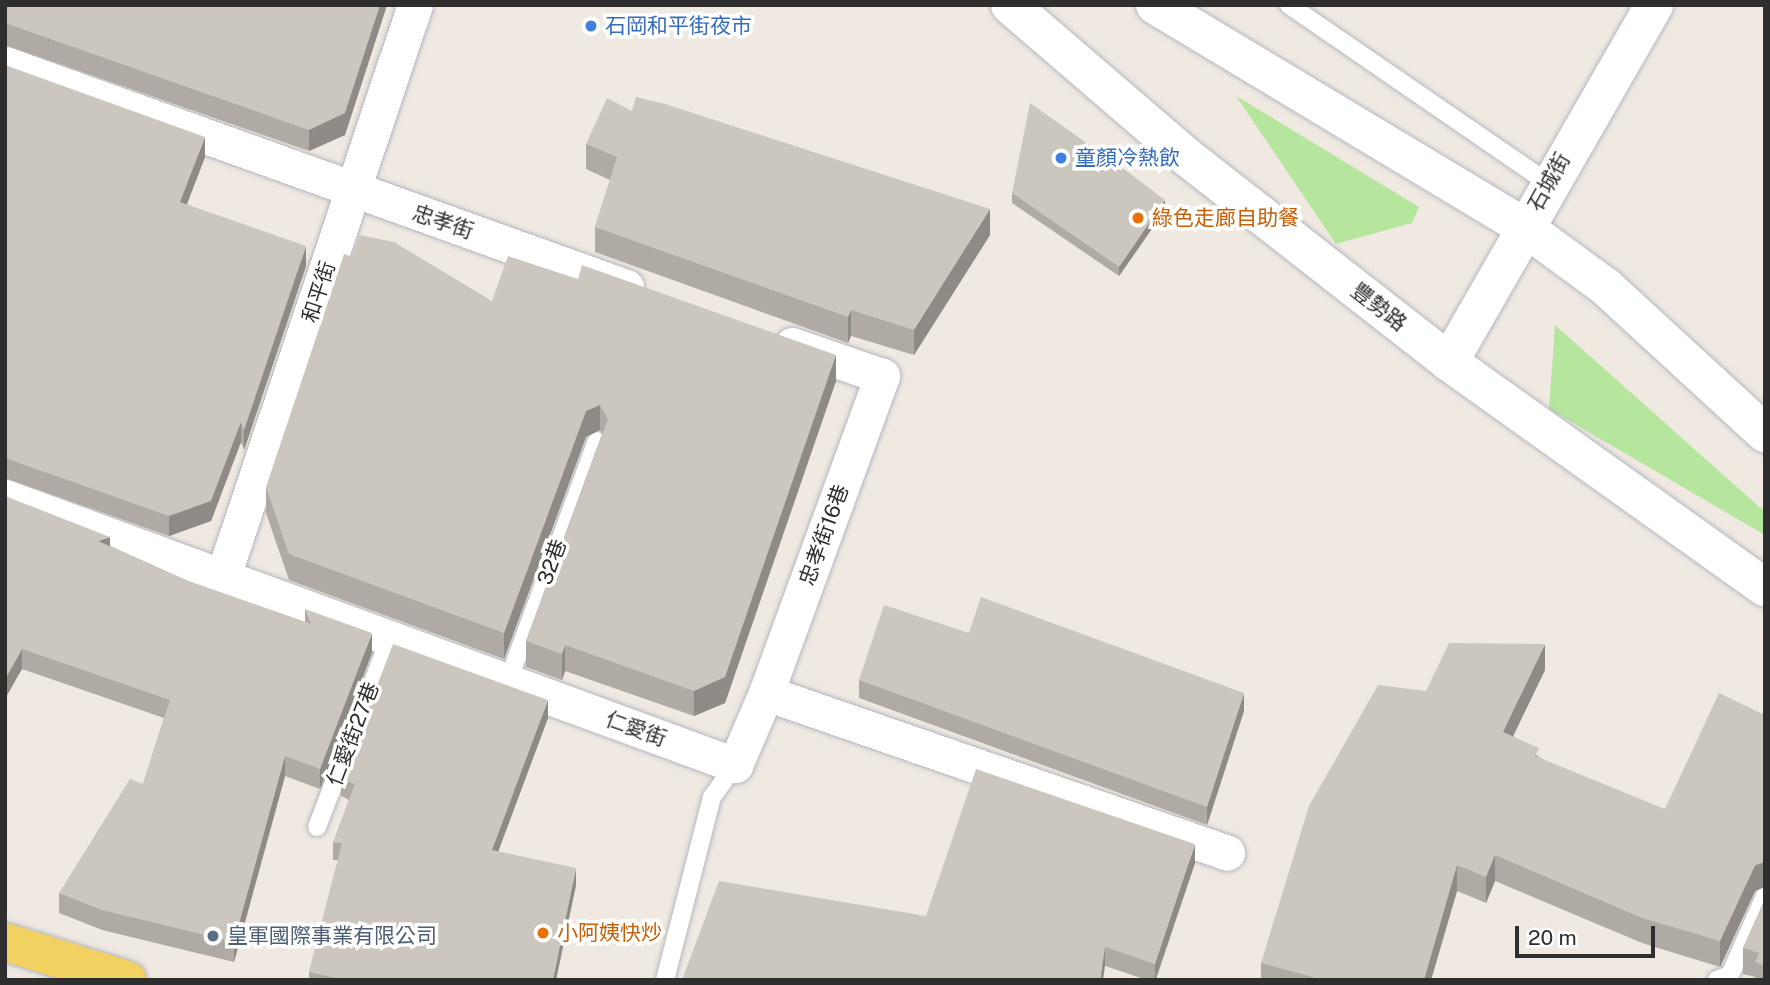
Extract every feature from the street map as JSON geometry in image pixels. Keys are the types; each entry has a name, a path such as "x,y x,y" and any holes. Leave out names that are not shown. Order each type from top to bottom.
{"main road":[{"path":"5,942 127,980"}],"street":[{"name":"和平街","path":"222,579 415,5"},
{"name":"豐勢路","path":"1010,5 1188,158 1449,362 1765,587"},
{"path":"1155,5 1524,227 1606,287 1765,433"},
{"name":"石城街","path":"1449,362 1547,182 1654,5"},
{"name":"忠孝街","path":"5,64 663,299"},
{"name":"忠孝街16巷","path":"753,331 882,376 766,693"},
{"name":"仁愛街","path":"5,497 507,684 735,765"},
{"path":"735,765 766,693 1227,853"}],"lane":[{"path":"1289,5 1547,182"},
{"name":"32巷","path":"507,684 597,441"},
{"name":"仁愛街27巷","path":"317,827 389,640"},
{"path":"665,980 712,797 735,765"},
{"path":"1717,980 1730,975 1765,895"}],"green space":[{"path":"1236,96 1419,207 1412,223 1336,244"},
{"path":"1555,325 1765,512 1765,535 1549,409"}],"building":[{"path":"5,5 380,5 345,113 309,130 5,23"},
{"path":"5,65 205,137 180,202 306,246 244,430 241,422 211,501 169,516 5,458"},
{"path":"636,97 990,209 914,330 851,310 848,317 595,227 617,157 586,144 607,98 632,111"},
{"path":"1030,103 1165,200 1119,267 1012,193"},
{"path":"359,235 394,242 492,301 508,256 578,279 582,265 836,355 725,677 694,691 565,645 562,654 526,641 608,419 600,405 586,411 504,633 289,554 266,487 344,254 352,257"},
{"path":"5,496 110,537 98,541 188,581 311,624 305,609 372,633 320,769 285,756 234,942 102,910 59,893 130,779 143,784 170,700 22,649 5,679"},
{"path":"981,597 1244,693 1207,807 859,680 884,605 969,633"},
{"path":"1449,643 1545,644 1503,732 1539,748 1535,756 1665,809 1719,693 1765,715 1765,862 1755,865 1720,941 1642,918 1495,855 1486,877 1457,865 1424,980 1323,980 1261,963 1309,806 1378,685 1426,691"},
{"path":"393,644 548,700 492,850 576,868 553,980 345,980 309,972 342,843 333,843 355,784 341,779"},
{"path":"976,769 1195,844 1155,964 1105,947 1100,980 682,980 719,881 926,916"},
{"path":"1765,899 1765,966 1755,962 1759,953 1743,948"}],"place":[{"name":"石岡和平街夜市","path":"591,26"},
{"name":"童顏冷熱飲","path":"1061,158"},
{"name":"綠色走廊自助餐","path":"1138,218"},
{"name":"小阿姨快炒","path":"543,933"},
{"name":"皇軍國際事業有限公司","path":"213,936"}]}
